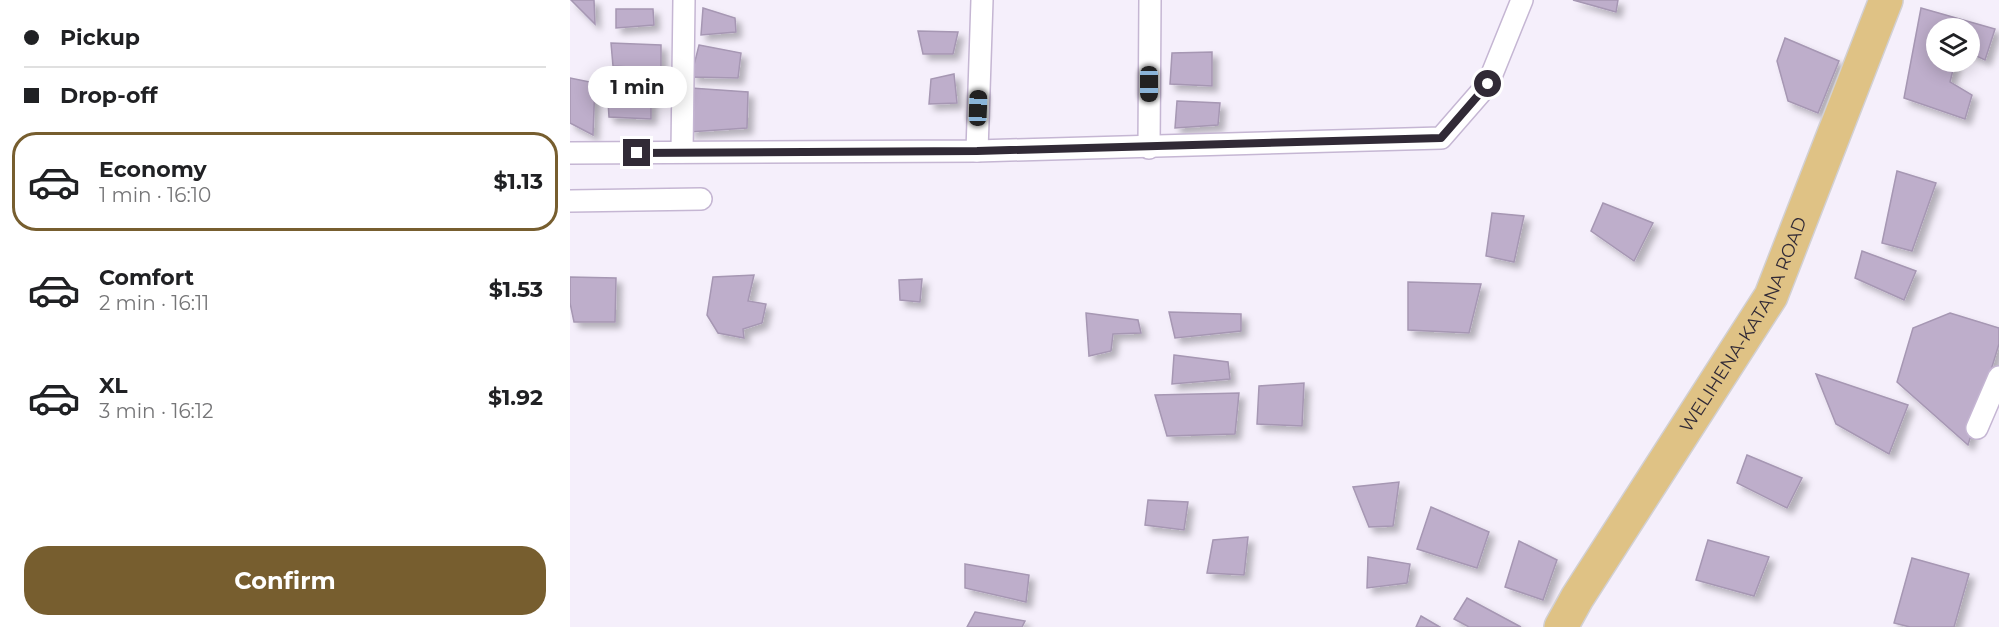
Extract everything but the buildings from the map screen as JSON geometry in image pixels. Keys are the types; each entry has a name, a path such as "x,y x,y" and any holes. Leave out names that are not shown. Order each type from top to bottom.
{"main road":[{"name":"WELIHENA-KATANA ROAD","path":"1561,627 1577,598 1771,296 1886,0"}],"street":[{"path":"682,152 684,0"},
{"path":"977,151 982,0"},
{"path":"1149,147 1150,0"},
{"path":"570,153 977,151 1441,138 1488,84 1522,0"},
{"path":"570,201 700,199"},
{"path":"1977,428 1999,376"}],"route":[{"path":"637,153 977,151 1441,138 1488,84"}]}
